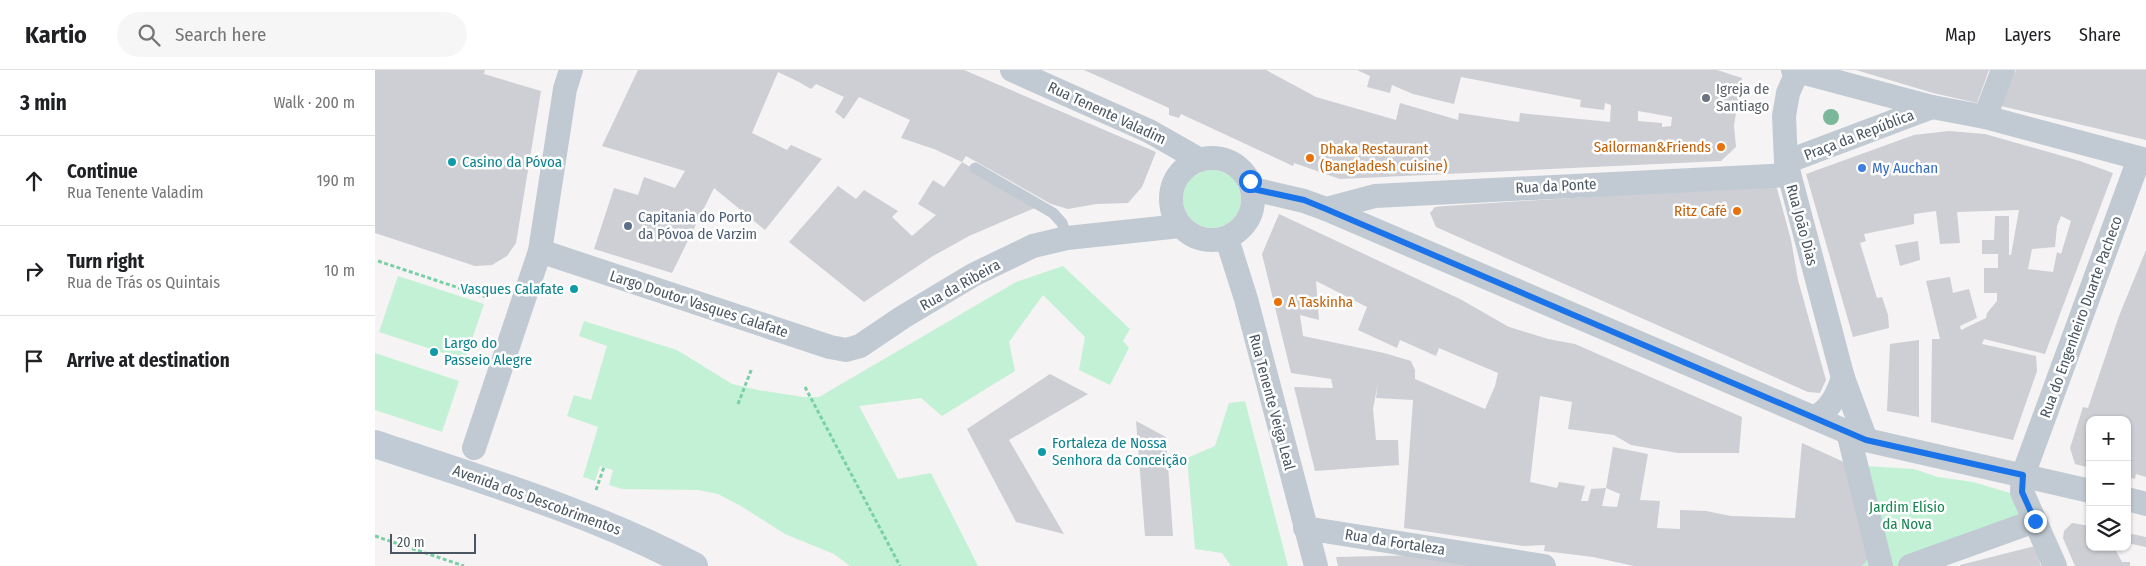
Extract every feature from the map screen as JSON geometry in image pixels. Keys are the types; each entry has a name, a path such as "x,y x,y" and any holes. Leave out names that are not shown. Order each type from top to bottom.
{"main road":[{"name":"Avenida dos Descobrimentos","path":"375,444 565,508 634,536 694,566"}],"street":[{"path":"474,448 540,251 565,89 571,70"},
{"name":"Rua Tenente Valadim","path":"1012,70 1149,131 1200,160"},
{"name":"Praça da República","path":"1796,70 1932,107 1985,117 2143,159"},
{"name":"Rua João Dias","path":"1796,70 1788,93 1784,116 1787,168 1857,436 1881,566"},
{"path":"1985,117 2003,70"},
{"name":"Praça da República","path":"1787,168 1932,107"},
{"path":"1217,158 1233,163 1245,174 1253,189 1253,209 1249,219 1227,239 1206,240 1188,233 1173,214 1171,201 1178,175 1188,166 1200,160 1217,158"},
{"name":"Rua do Engenheiro Duarte Pacheco","path":"2023,475 2143,159"},
{"name":"Rua da Ponte","path":"1326,209 1375,196 1787,168"},
{"path":"1253,189 1304,200 1857,436 2086,490"},
{"name":"Rua da Ribeira","path":"860,346 903,317 973,275 1033,246 1067,238 1111,232 1181,226"},
{"name":"Rua Tenente Veiga Leal","path":"1227,239 1246,299 1316,566"},
{"name":"Largo Doutor Vasques Calafate","path":"540,251 830,348 846,350 860,346"},
{"path":"1814,418 1822,414 1837,398 1843,378"},
{"path":"2023,475 2022,492 2055,566"},
{"path":"2131,500 2146,504"},
{"path":"1910,566 2035,521"},
{"name":"Rua da Fortaleza","path":"1305,528 1544,566"}],"lane":[{"path":"975,168 1053,213 1062,223 1067,238"}],"path":[{"path":"378,261 486,297"},
{"path":"738,404 751,368"},
{"path":"805,386 900,566"},
{"path":"596,490 604,468"},
{"path":"375,536 464,566"}],"green space":[{"path":"1212,170 1223,172 1236,183 1241,199 1239,210 1228,223 1212,228 1201,226 1188,215 1183,199 1185,188 1196,175"},
{"path":"1063,266 1130,329 1123,341 1129,348 1110,385 1079,370 1085,337 1043,295 1009,342 1015,371 942,416 921,398 859,406 898,479 931,473 978,566 850,566 834,554 785,534 718,494 698,490 622,489 609,485 613,470 600,466 595,481 583,477 598,427 567,416 574,395 591,400 607,346 579,336 584,321 677,350 732,384 803,397 819,397 1016,282"},
{"path":"398,276 484,304 465,360 379,332"},
{"path":"375,353 459,381 442,432 375,410"},
{"path":"1245,401 1288,566 1231,566 1222,553 1195,549 1187,458 1215,446 1229,403"},
{"name":"Jardim Elísio da Nova","path":"1865,466 1914,469 1938,477 1973,482 2020,496 2029,513 1908,566 1862,566 1869,557"}],"building":[{"name":"Casino da Póvoa","path":"375,70 485,70 484,74 541,91 516,243 507,256 492,265 475,266 375,233"},
{"path":"638,70 964,70 1156,152 1142,187 1128,203 1096,204 1068,209 1051,204 966,156 962,162 934,149 901,138 910,120 859,97 844,119 835,112 844,97 816,84 811,89 778,72 752,133 787,150 791,145 822,159 765,230 714,188 672,273 594,249 614,188 638,195 644,177 675,188 685,171 602,146"},
{"path":"1084,70 1266,70 1316,97 1396,120 1400,103 1458,120 1459,113 1519,122 1520,113 1610,122 1611,105 1605,103 1604,110 1580,107 1581,100 1461,77 1454,104 1413,94 1392,85 1390,93 1367,87 1370,76 1357,70 1717,70 1742,78 1734,125 1736,147 1721,161 1340,179 1294,163 1293,166 1181,114 1179,118 1169,115 1169,108","holes":["1638,111 1672,117 1671,126 1662,127 1662,123 1638,121"]},
{"path":"1856,70 1989,70 1977,103 1933,93"},
{"path":"2016,70 2146,70 2146,140 2001,106"},
{"path":"1949,131 1985,134 2080,161 2113,173 2045,354 1984,339 1982,344 2036,356 2037,371 2013,440 1931,422 1932,339 1940,339 1926,281 1950,277 1953,293 1969,289 1977,318 1960,326 1961,330 1986,318 1987,313 1997,301 1997,293 1984,293 1984,268 1998,268 1998,254 1982,254 1982,240 1994,240 1995,216 2009,216 2009,255 2011,255 2019,210 1957,212 1960,243 1940,244 1936,211 1914,214 1914,224 1864,234 1866,241 1860,243 1877,298 1882,297 1888,315 1889,328 1853,337 1806,174 1914,135","holes":["2061,216 2071,221 2061,254 2057,252 2053,272 2028,269 2032,249 2055,247 2057,226"]},
{"path":"962,162 1037,207 969,236 933,256 864,302 789,242 838,186 856,199 864,190 898,211 892,217 912,236 936,215 918,204 933,180 944,187"},
{"path":"1776,185 1791,240 1798,280 1826,380 1820,393 1808,392 1436,227 1430,213 1435,207 1445,206"},
{"path":"1279,214 1460,299 1509,327 1548,339 1575,344 1742,417 1739,453 1678,453 1631,445 1614,435 1568,429 1572,402 1540,396 1530,482 1557,488 1559,482 1585,486 1581,501 1588,501 1591,489 1606,488 1613,447 1648,454 1640,500 1660,501 1657,528 1680,529 1680,510 1706,511 1731,516 1795,518 1802,443 1844,462 1869,558 1862,566 1634,566 1593,557 1544,551 1545,545 1523,546 1404,528 1413,400 1376,398 1378,383 1373,409 1376,440 1398,440 1399,465 1315,471 1294,387 1333,388 1331,379 1291,373 1262,254","holes":["1316,281 1367,307 1358,330 1397,348 1400,340 1436,356 1439,348 1498,373 1495,386 1485,409 1415,379 1415,370 1411,361 1384,353 1303,336 1300,315 1319,320","1606,488 1620,494 1617,507 1602,506"]},
{"path":"1918,241 1920,260 1900,266 1895,245"},
{"path":"2146,250 2146,477 2136,474 2135,479 2131,478 2131,416 2086,416 2086,467 2075,464 2070,448 2083,407 2088,408 2119,316"},
{"path":"1919,340 1919,417 1887,411 1890,344"},
{"path":"1050,374 1088,394 1009,440 1064,534 1016,522 967,429"},
{"path":"1136,421 1166,437 1173,536 1145,536"},
{"path":"2072,523 2086,525 2086,551 2116,551 2122,562 2130,562 2130,566 2075,566 2063,538 2064,531"},
{"path":"2131,534 2146,537 2146,547 2131,544"},
{"path":"2035,546 2041,566 1960,566 1960,565"},
{"path":"1425,555 1467,564 1467,566 1338,566 1336,557"}],"place":[{"name":"Igreja de Santiago","path":"1706,98"},
{"name":"Sailorman&Friends","path":"1721,147"},
{"name":"Dhaka Restaurant (Bangladesh cuisine)","path":"1310,158"},
{"name":"Casino da Póvoa","path":"452,162"},
{"name":"My Auchan","path":"1862,168"},
{"name":"Ritz Café","path":"1737,211"},
{"name":"Capitania do Porto da Póvoa de Varzim","path":"628,226"},
{"name":"Vasques Calafate","path":"574,289"},
{"name":"A Taskinha","path":"1278,302"},
{"name":"Largo do Passeio Alegre","path":"434,352"},
{"name":"Fortaleza de Nossa Senhora da Conceição","path":"1042,452"}],"route":[{"path":"1250,181 1253,189 1304,200 1326,209 1866,440 2023,475 2022,492 2035,521"}]}
